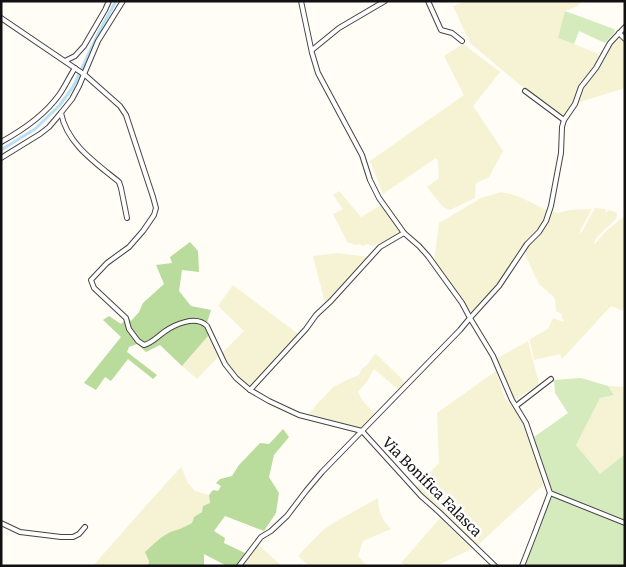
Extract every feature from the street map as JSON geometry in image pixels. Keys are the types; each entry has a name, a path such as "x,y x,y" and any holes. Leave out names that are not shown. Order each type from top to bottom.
{"street":[{"path":"65,61 75,56 84,46 109,1"},
{"path":"1,158 49,127 72,99 98,41 123,1"},
{"path":"300,1 318,73 351,133 379,198 404,233 428,256 462,303 493,356 512,400 526,423 550,493 522,566"},
{"path":"312,50 339,28 385,1"},
{"path":"428,1 441,30 452,33 462,41"},
{"path":"1,18 83,74 120,106 126,115 156,208 154,215 143,231 129,247 107,263 96,274 91,280 91,284 126,318 129,329 138,341 144,345 150,344 164,331 176,325 196,321 203,322 207,326 225,364 236,378 250,390 299,415 362,431"},
{"path":"239,566 261,537 271,531 287,516 322,472 460,330 499,286 527,244 543,226 550,212 561,153 564,120 575,104 581,87 596,68 610,42 625,27"},
{"path":"619,33 625,39"},
{"path":"1,142 47,110 60,94 75,69"},
{"path":"525,91 564,120"},
{"path":"60,113 64,126 79,148 119,182 127,218"},
{"path":"250,390 306,329 316,315 380,247 404,233"},
{"path":"516,406 551,379"},
{"name":"Via Bonifica Falasca","path":"362,431 421,496 495,566"},
{"path":"550,493 625,523"},
{"path":"1,523 20,532 61,537 73,537 86,527"}],"shaded area":[{"path":"467,1 581,1 578,6 565,11 559,38 599,54 594,68 579,84 573,103 564,115 526,90 470,43 453,6"},
{"path":"618,37 625,42 625,88 577,103 583,87 598,70 609,47"},
{"path":"463,44 500,72 473,106 503,151 489,177 476,183 475,198 450,210 443,207 427,187 439,178 438,161 436,158 383,194 370,161 464,95 444,56"},
{"path":"339,191 361,217 381,205 400,234 372,246 348,243 333,214 343,209 333,195"},
{"path":"501,192 522,198 548,211 543,223 526,240 497,285 471,312 434,262 439,223 481,198"},
{"path":"595,208 606,209 605,213 609,210 617,213 617,215 616,219 598,236 594,242 595,244 606,231 625,216 625,306 623,311 611,306 562,359 560,354 534,360 530,339 548,329 553,318 563,322 564,320 562,314 556,311 553,296 539,284 525,255 526,248 541,232 547,223 551,211 557,213 570,210 592,209 579,233 582,232"},
{"path":"338,253 368,257 325,303 313,256"},
{"path":"233,285 298,334 251,387 238,378 222,353 244,331 218,306"},
{"path":"208,336 218,357 197,379 182,366"},
{"path":"528,341 539,384 515,400 496,359"},
{"path":"375,354 405,382 399,390 374,369 358,392 362,400 375,414 362,428 309,414 333,387 359,375"},
{"path":"496,371 505,398 525,427 535,453 543,485 477,546 415,488 439,463 437,413"},
{"path":"608,386 625,387 625,454 600,474 576,445 600,397 614,395"},
{"path":"181,467 188,483 195,491 209,495 210,503 202,512 194,517 192,523 178,531 172,532 149,561 148,566 93,566 143,509"},
{"path":"378,498 379,510 384,521 391,529 363,541 358,556 367,566 309,566 298,556 323,530"},
{"path":"440,518 472,549 436,566 407,566 401,563"},
{"path":"257,544 282,566 241,566"}],"green space":[{"path":"565,11 614,29 615,32 605,43 579,31 574,44 558,38"},
{"path":"190,242 198,251 199,272 182,270 179,291 191,306 211,310 207,323 204,325 208,336 182,366 160,345 146,352 137,344 129,347 127,352 157,375 153,379 128,359 111,381 105,377 96,390 84,383 121,337 103,320 109,316 121,324 128,317 131,321 139,312 143,303 164,284 156,265 172,263 170,257"},
{"path":"581,378 608,386 614,395 600,398 576,445 600,474 625,454 625,521 551,492 534,437 568,413 555,393 554,380"},
{"path":"283,429 289,437 274,455 269,477 279,493 276,513 264,531 225,516 214,531 225,538 224,543 245,553 236,566 227,566 204,554 204,566 148,566 149,561 145,552 165,535 192,523 194,517 202,512 203,506 210,503 209,495 213,490 218,491 221,486 216,483 220,479 232,476 239,465 260,443 269,444"},
{"path":"550,496 625,525 625,566 523,566"}],"waterway":[{"path":"1,150 35,129 59,106 73,87 116,1"}]}
